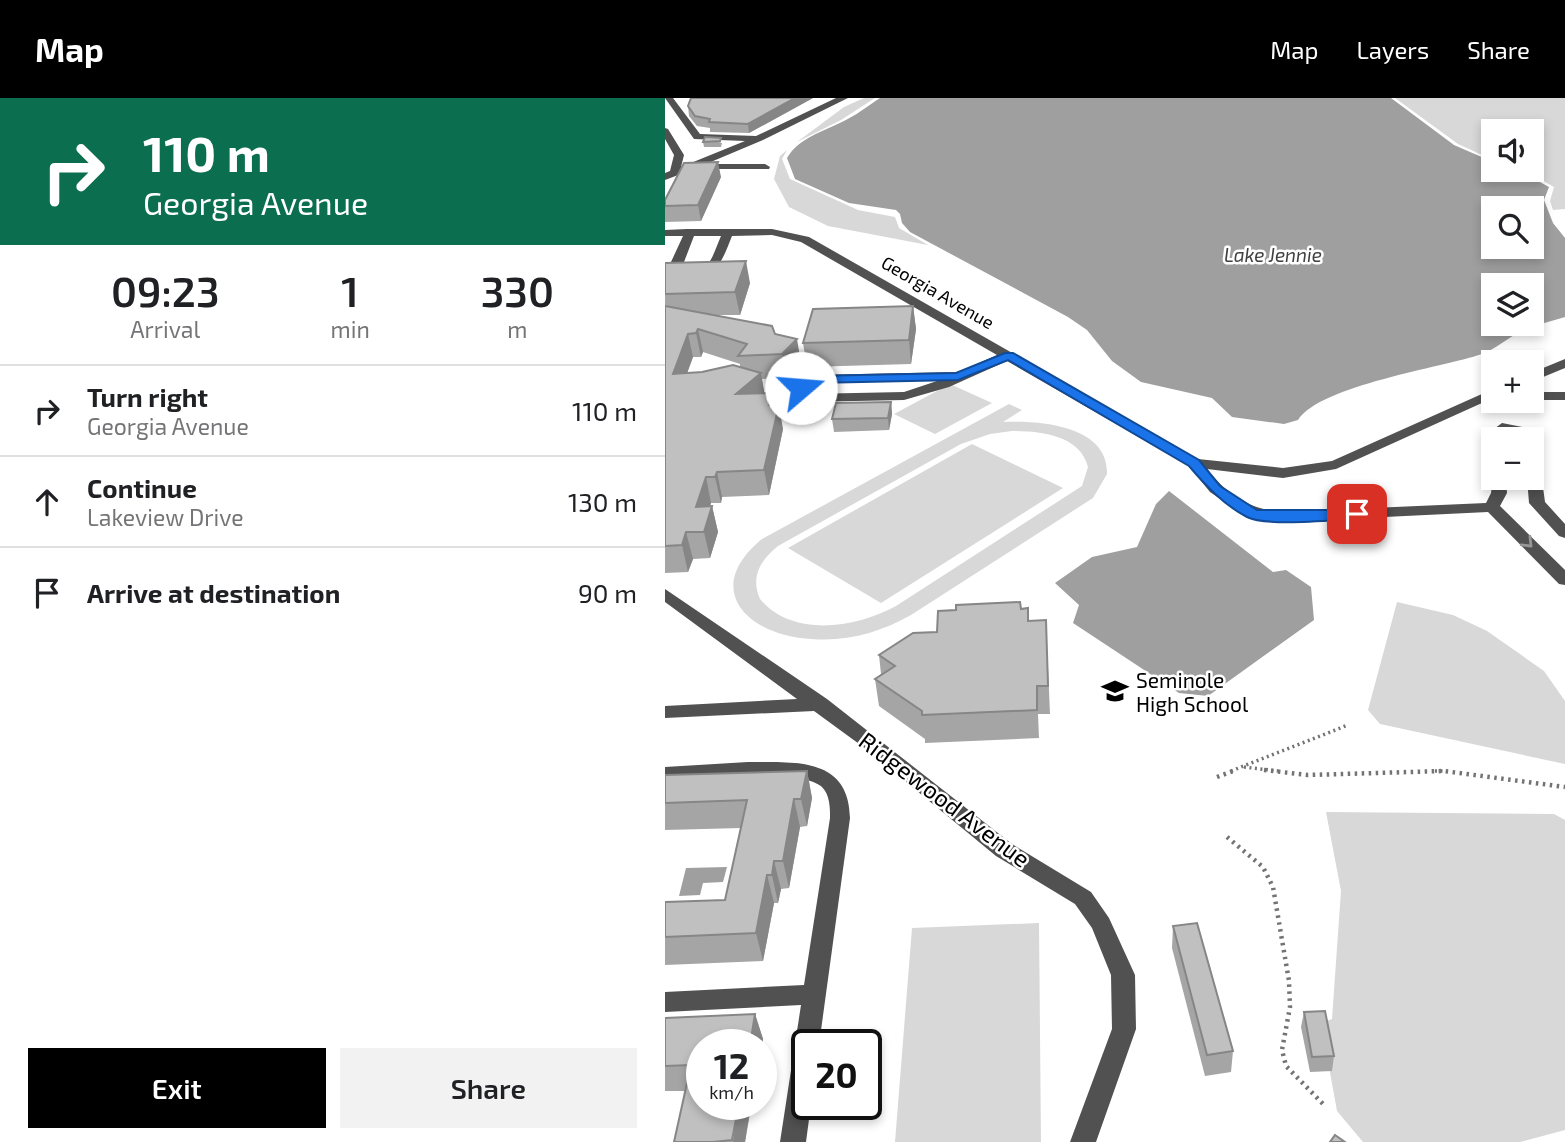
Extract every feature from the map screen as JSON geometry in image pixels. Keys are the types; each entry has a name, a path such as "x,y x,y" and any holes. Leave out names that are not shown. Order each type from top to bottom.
{"street":[{"path":"668,98 697,137 760,138"},
{"path":"668,173 760,138 843,98"},
{"path":"665,131 679,155 668,173"},
{"path":"687,167 765,167"},
{"path":"665,224 745,221"},
{"path":"690,232 671,275 676,279 700,279 710,274 728,232"},
{"name":"Georgia Avenue","path":"665,233 772,232 805,239 1194,463 1283,473 1336,465 1481,399"},
{"path":"958,376 812,379 803,382 799,396 904,396 958,376 1009,355"},
{"path":"1544,372 1565,363"},
{"path":"1544,396 1565,396"},
{"path":"1194,463 1225,495 1253,514 1281,517 1492,507 1565,580"},
{"path":"1225,495 1227,483 1250,471"},
{"path":"1492,507 1499,490"},
{"path":"1536,490 1537,503 1565,533"},
{"name":"Ridgewood Avenue","path":"665,594 820,704 924,783 1004,850 1083,898 1101,924 1123,975 1124,1029 1083,1142"},
{"path":"665,712 820,704"},
{"path":"665,774 802,771 826,779 838,794 840,818 810,1029"},
{"path":"665,1002 815,994"},
{"path":"793,1142 796,1120"}],"path":[{"path":"1217,777 1348,725"},
{"path":"1244,767 1308,775 1444,771 1565,787"},
{"path":"1227,837 1263,867 1273,887 1289,981 1290,1007 1282,1050 1286,1066 1325,1105"}],"shaded area":[{"path":"864,98 875,98 841,120 797,142 844,107"},
{"path":"1395,98 1565,98 1565,209 1553,210 1550,201 1554,187 1544,181 1544,119 1481,119 1481,155 1458,144"},
{"path":"787,150 782,159 790,179 858,210 895,217 899,228 928,245 828,226 789,207 774,179 780,156"},
{"path":"950,384 992,403 935,434 894,414"},
{"path":"1009,404 1022,410 1003,422 1034,422 1069,429 1084,435 1097,445 1105,458 1107,474 1093,498 911,615 863,635 825,640 789,636 752,619 740,607 734,592 735,576 744,558 762,539","holes":["1023,431 1057,437 1077,448 1088,467 1082,486 880,614 844,624 807,624 789,620 760,599 756,583 759,569 778,546 961,444 990,434"]},
{"path":"972,444 1063,488 881,603 788,548"},
{"path":"1397,602 1453,615 1487,631 1544,671 1565,701 1565,764 1380,724 1368,710"},
{"path":"1326,812 1554,814 1565,820 1565,1130 1520,1142 1363,1142 1337,1111 1321,1023 1332,1019 1341,891"},
{"path":"1039,923 1041,1142 895,1142 912,928"}],"water":[{"name":"Lake Jennie","path":"880,98 1391,98 1454,145 1481,157 1481,182 1540,182 1549,187 1544,200 1553,223 1565,238 1565,317 1544,324 1544,273 1481,273 1481,336 1513,336 1492,349 1481,350 1481,354 1356,387 1311,408 1298,420 1284,424 1232,417 1212,398 1141,382 1112,361 1087,330 1068,317 910,232 896,210 849,203 795,179 787,158 792,151 811,136 852,117"},
{"path":"1169,491 1273,572 1286,570 1311,587 1314,620 1208,696 1179,693 1073,623 1079,605 1055,583 1092,557 1137,547 1156,504"},
{"path":"727,867 723,882 703,883 700,895 679,896 686,868"}],"building":[{"path":"691,98 795,98 748,124 709,122 710,119 695,116 688,106"},
{"path":"705,137 721,138 720,141 703,142"},
{"path":"718,162 698,205 665,206 665,200 684,163"},
{"path":"746,261 735,292 665,294 665,263"},
{"path":"665,306 772,326 775,334 797,339 782,354 738,356 747,344 698,329 696,333 688,334 673,374 702,372 733,365 761,373 736,394 772,393 769,405 779,405 764,470 717,472 715,477 706,477 696,507 712,506 704,532 686,532 682,545 665,546"},
{"path":"913,306 909,340 803,343 813,309"},
{"path":"891,402 888,418 832,419 836,403"},
{"path":"1020,602 1021,609 1028,608 1028,621 1046,620 1048,686 1037,686 1037,710 922,715 922,711 875,679 895,666 879,655 913,633 937,632 938,611 956,610 956,605"},
{"path":"807,771 801,799 794,799 783,861 774,861 772,875 767,875 756,933 665,937 665,902 725,900 747,800 665,803 665,775"},
{"path":"1197,923 1233,1051 1207,1055 1173,926"},
{"path":"1325,1011 1334,1056 1312,1057 1304,1012"},
{"path":"755,1014 753,1029 686,1029 686,1065 665,1066 665,1018"},
{"path":"686,1088 686,1120 736,1120 732,1140 674,1142"},
{"path":"1335,1135 1345,1142 1330,1142"}],"place":[{"name":"Seminole High School","path":"1115,691"}],"route":[{"path":"801,388 803,382 812,379 958,376 1009,355 1194,463 1215,489 1253,514 1281,517 1357,514"}]}
